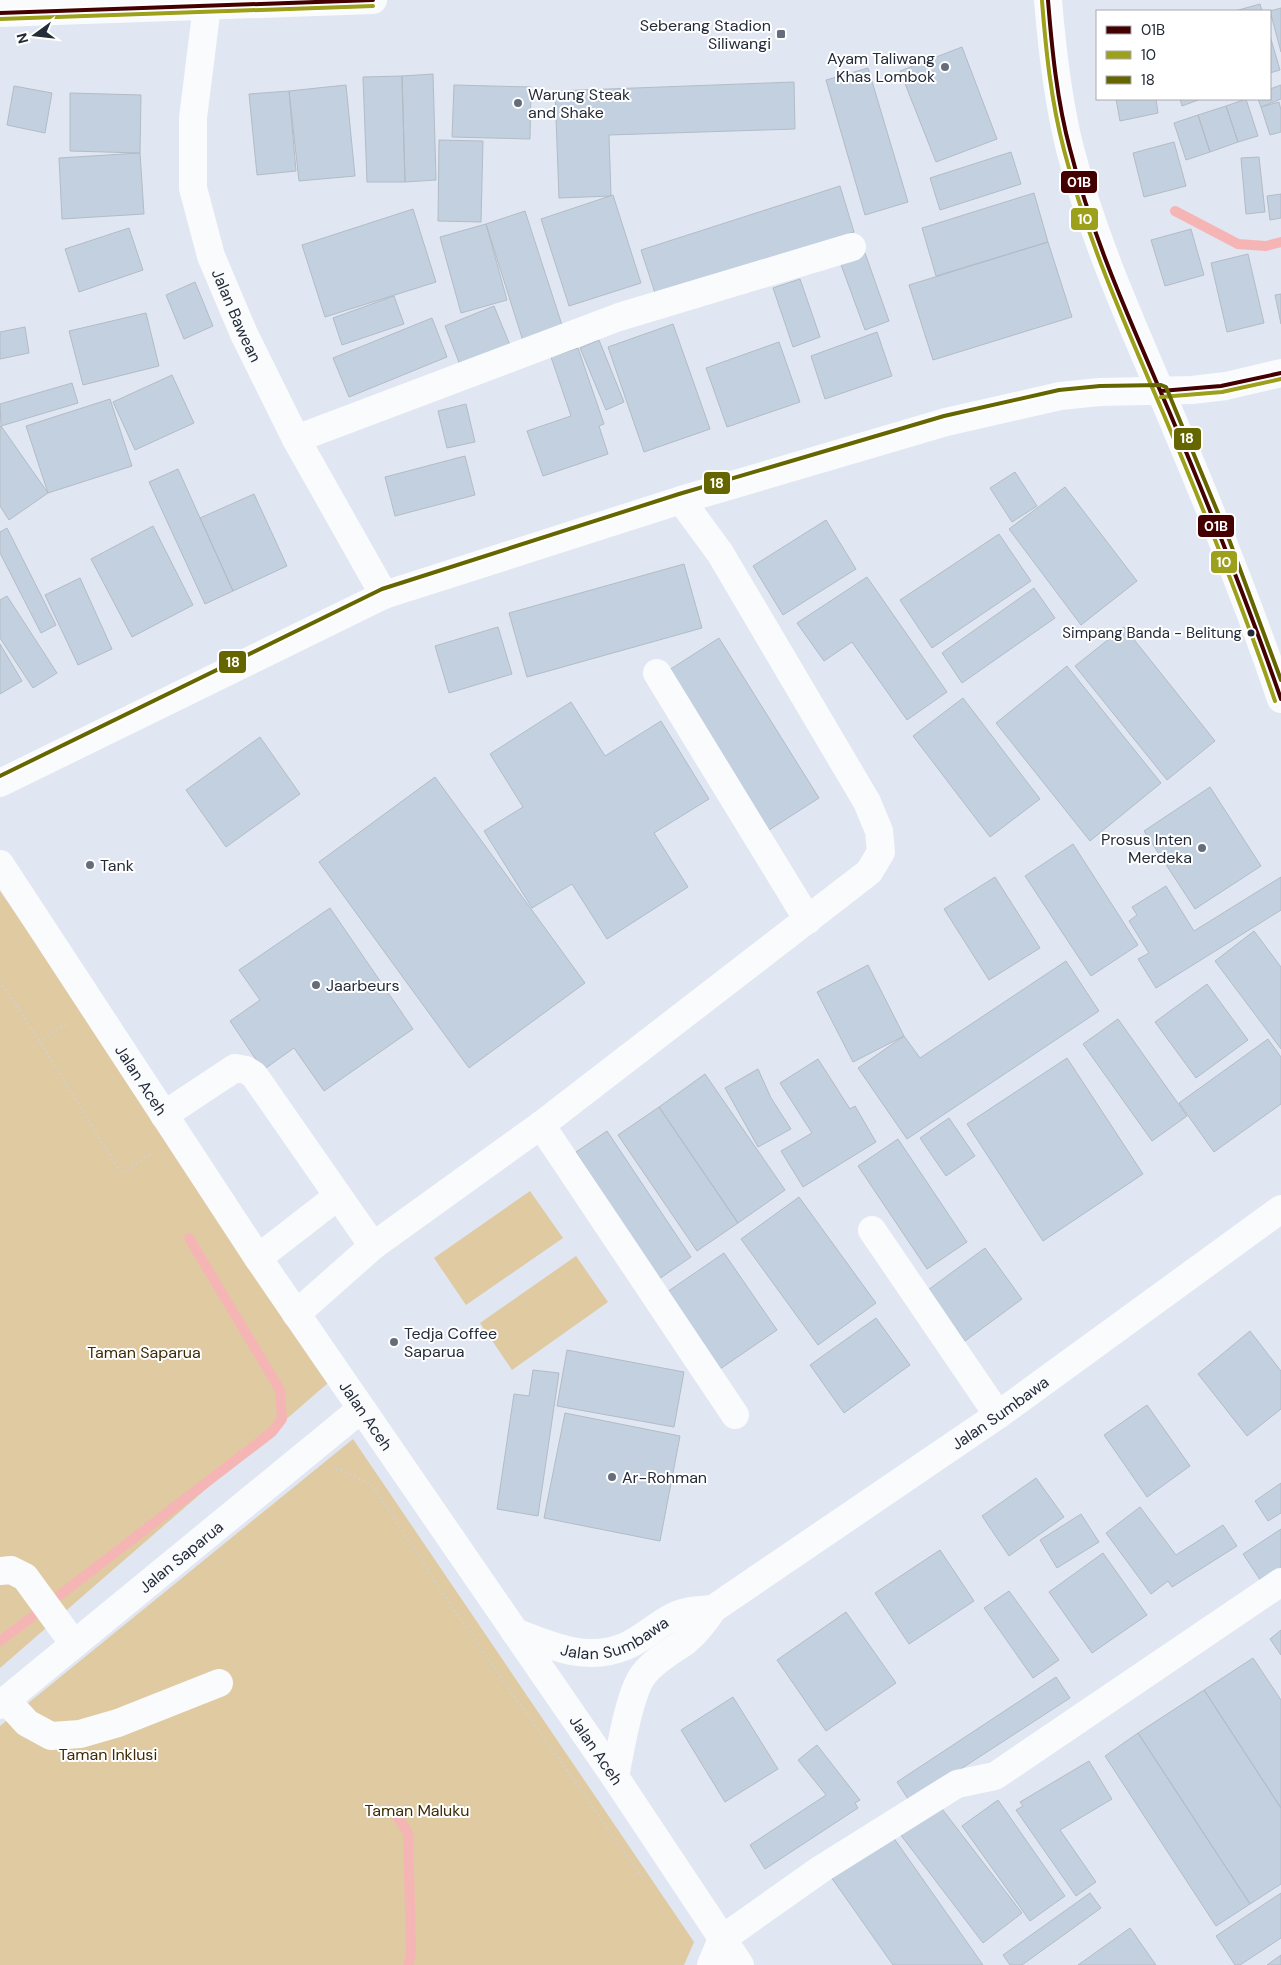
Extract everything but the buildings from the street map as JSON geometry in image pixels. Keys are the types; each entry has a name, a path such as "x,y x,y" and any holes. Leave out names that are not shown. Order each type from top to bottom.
{"street":[{"path":"0,13 62,5 207,6 372,0"},
{"path":"1048,0 1052,47 1070,149 1093,223 1125,310 1161,391 1258,630 1281,699"},
{"name":"Jalan Bawean","path":"207,6 193,118 194,188 211,256 244,334 296,439 384,595"},
{"path":"296,439 618,317 852,247"},
{"path":"0,782 384,595 681,500 946,422 1060,396 1100,392 1192,390 1226,386 1281,373"},
{"path":"296,1314 373,1246 541,1124 869,872 880,852 879,831 867,802 720,553 681,500"},
{"path":"657,673 808,920"},
{"name":"Jalan Aceh","path":"0,864 258,1258 360,1409 615,1777 740,1965"},
{"path":"164,1115 235,1068 246,1070 254,1075 373,1246"},
{"path":"541,1124 735,1415"},
{"path":"258,1258 338,1196"},
{"name":"Jalan Sumbawa","path":"615,1777 636,1688 644,1674 664,1655 687,1640 701,1627 713,1609 998,1415 1281,1209"},
{"path":"872,1230 998,1415"},
{"name":"Jalan Saparua","path":"3,1702 360,1409"},
{"path":"0,1571 11,1570 25,1577 74,1644"},
{"path":"711,1965 722,1939 821,1869 957,1784 995,1776 1281,1582"},
{"name":"Jalan Sumbawa","path":"515,1632 559,1650 581,1653 611,1652 628,1646 665,1622 685,1612 713,1609"},
{"path":"3,1702 27,1723 51,1736 80,1734 118,1723 219,1683"}],"path":[{"path":"0,981 39,1040 121,1173 155,1152"},
{"path":"39,1040 72,1021"},
{"path":"333,1471 340,1469 372,1484 458,1616 646,1882"}],"green space":[{"name":"Taman Saparua","path":"0,891 336,1376 0,1668"},
{"path":"530,1191 563,1238 466,1305 434,1258"},
{"path":"576,1256 608,1302 512,1370 480,1323"},
{"name":"Taman Maluku","path":"353,1439 694,1942 684,1965 0,1965 0,1726"}],"waterway":[{"path":"1175,211 1238,244 1266,246 1281,242"},
{"path":"60,1595 272,1432 282,1419 280,1390 189,1238"},
{"path":"0,1641 32,1617"},
{"path":"395,1813 408,1833 411,1949 409,1965"}],"transit line":[{"name":"01B","path":"0,13 373,0"},
{"name":"01B","path":"1048,0 1058,94 1079,183 1114,282 1227,554 1281,699"},
{"name":"10","path":"1042,1 1052,95 1073,183 1095,249 1221,554 1275,701"},
{"name":"10","path":"0,19 373,6"},
{"name":"01B","path":"1161,391 1221,386 1281,373"},
{"name":"10","path":"1161,397 1222,392 1281,379"},
{"name":"18","path":"0,776 382,589 679,494 944,416 1059,390 1100,386 1161,385 1166,387 1230,542 1281,680"}],"place":[{"name":"Seberang Stadion Siliwangi","path":"781,34"},
{"name":"Ayam Taliwang Khas Lombok","path":"945,67"},
{"name":"Warung Steak and Shake","path":"518,103"},
{"name":"Simpang Banda - Belitung","path":"1251,633"},
{"name":"Prosus Inten Merdeka","path":"1202,848"},
{"name":"Tank","path":"90,865"},
{"name":"Jaarbeurs","path":"316,985"},
{"name":"Tedja Coffee Saparua","path":"394,1342"},
{"name":"Ar-Rohman","path":"612,1477"}],"park label":[{"name":"Taman Inklusi","path":"108,1754"}]}
